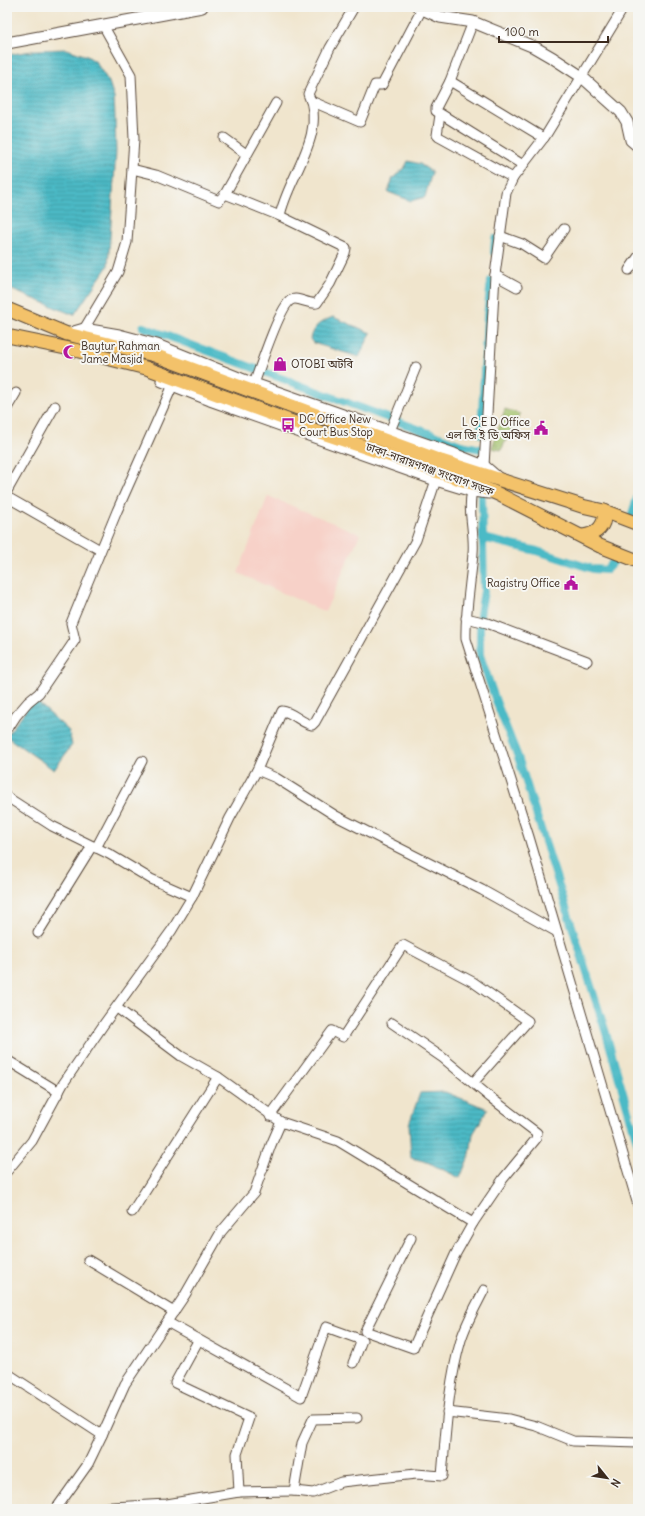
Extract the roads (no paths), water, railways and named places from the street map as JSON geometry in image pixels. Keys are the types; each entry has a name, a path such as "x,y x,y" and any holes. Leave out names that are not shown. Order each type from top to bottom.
{"main road":[{"name":"ঢাকা-নারায়ণগঞ্জ সংযোগ সড়ক","path":"7,309 67,334 154,355 371,436 501,488 600,546 638,560"},
{"name":"ঢাকা-নারায়ণগঞ্জ সংযোগ সড়ক","path":"7,336 116,359 161,372 320,432 451,476 604,511 638,524"},
{"path":"583,536 591,535 600,529 604,520 604,511"}],"street":[{"path":"7,43 103,25 164,10 202,7"},
{"path":"280,216 283,201 306,153 312,131 311,101 308,94 311,85 354,7"},
{"path":"484,466 495,275 506,193 513,178 544,138 624,7"},
{"path":"311,101 360,122 375,85 382,85 420,8 440,17 473,22 534,47 582,77 620,112 627,122 631,140 638,146"},
{"path":"473,22 450,81 436,108 436,111 440,115 523,165"},
{"path":"84,329 118,272 127,242 134,139 131,75 103,25"},
{"path":"450,81 544,138"},
{"path":"132,169 156,175 217,201 220,200 225,194 246,154 276,103"},
{"path":"440,115 437,134 439,137 513,178"},
{"path":"224,138 246,154"},
{"path":"225,194 280,216 346,248 330,284 317,303 311,304 296,299 290,301 286,306 273,333 256,380"},
{"path":"500,236 522,244 544,258 564,230"},
{"path":"629,270 638,256"},
{"path":"495,275 517,287"},
{"path":"67,334 84,329 119,335 157,345 256,380 391,429 484,466 501,488"},
{"path":"116,359 130,369 173,384 217,403 436,480 472,491 501,488"},
{"path":"391,429 416,367"},
{"path":"7,730 28,702 39,693 75,640 71,623 100,550 173,384"},
{"path":"7,408 16,393"},
{"path":"7,491 55,406"},
{"path":"7,1171 32,1141 59,1092 104,1024 172,930 192,897 230,818 257,770 282,711 286,711 307,724 312,725 315,722 416,540 436,480"},
{"path":"472,491 470,500 473,551 466,618 466,639 557,932 573,991 604,1086 638,1205"},
{"path":"7,497 100,550"},
{"path":"466,618 487,623 587,661"},
{"path":"38,933 94,847 142,761"},
{"path":"257,770 276,778 336,816 482,890 557,932"},
{"path":"7,808 10,798 52,826 94,847 151,879 192,897"},
{"path":"270,1116 332,1031 343,1037 403,944 472,982 528,1021 473,1083"},
{"path":"116,1008 181,1056 218,1077 270,1116 281,1122 338,1141 472,1224"},
{"path":"392,1023 443,1058 537,1133 536,1139 504,1179 472,1224 455,1255 413,1348 365,1331 411,1238"},
{"path":"7,1060 59,1092"},
{"path":"132,1212 218,1077"},
{"path":"56,1509 88,1464 125,1384 174,1312 221,1232 254,1193 281,1122"},
{"path":"88,1260 174,1312"},
{"path":"95,1508 167,1504 239,1492 294,1491 313,1493 341,1482 416,1474 442,1476 447,1412 454,1369 462,1339 484,1290"},
{"path":"167,1322 198,1341 301,1397 326,1327 362,1340 353,1363"},
{"path":"198,1341 175,1383 249,1418 237,1454 239,1492"},
{"path":"7,1373 102,1435"},
{"path":"447,1412 509,1419 536,1426 573,1441 638,1443"},
{"path":"294,1491 302,1443 313,1419 357,1418"}],"water":[{"path":"67,49 87,56 95,61 109,82 114,97 116,152 108,266 74,315 7,288 7,55 38,50"},
{"path":"408,161 420,164 432,172 425,197 411,201 388,192 393,178 405,167"},
{"path":"333,317 371,333 359,357 313,343 310,339 315,327"},
{"path":"34,699 69,731 72,745 54,770 7,737"},
{"path":"445,1092 488,1109 473,1134 470,1154 460,1178 427,1162 411,1158 409,1124 420,1093"}],"waterway":[{"path":"494,252 495,239"},
{"path":"481,434 487,317 491,281"},
{"path":"143,327 461,445 481,449"},
{"path":"632,514 638,495"},
{"path":"482,496 484,591 480,615 480,655 518,757 606,1033 638,1145"},
{"path":"483,538 537,551 593,569 606,570 617,558"}],"place":[{"name":"Baytur Rahman Jame Masjid","path":"70,352"},
{"name":"OTOBI অটবি","path":"280,364"},
{"name":"DC Office New Court Bus Stop","path":"288,425"},
{"name":"L G E D Office এল জি ই ডি অফিস","path":"541,428"},
{"name":"Ragistry Office","path":"571,583"}]}
